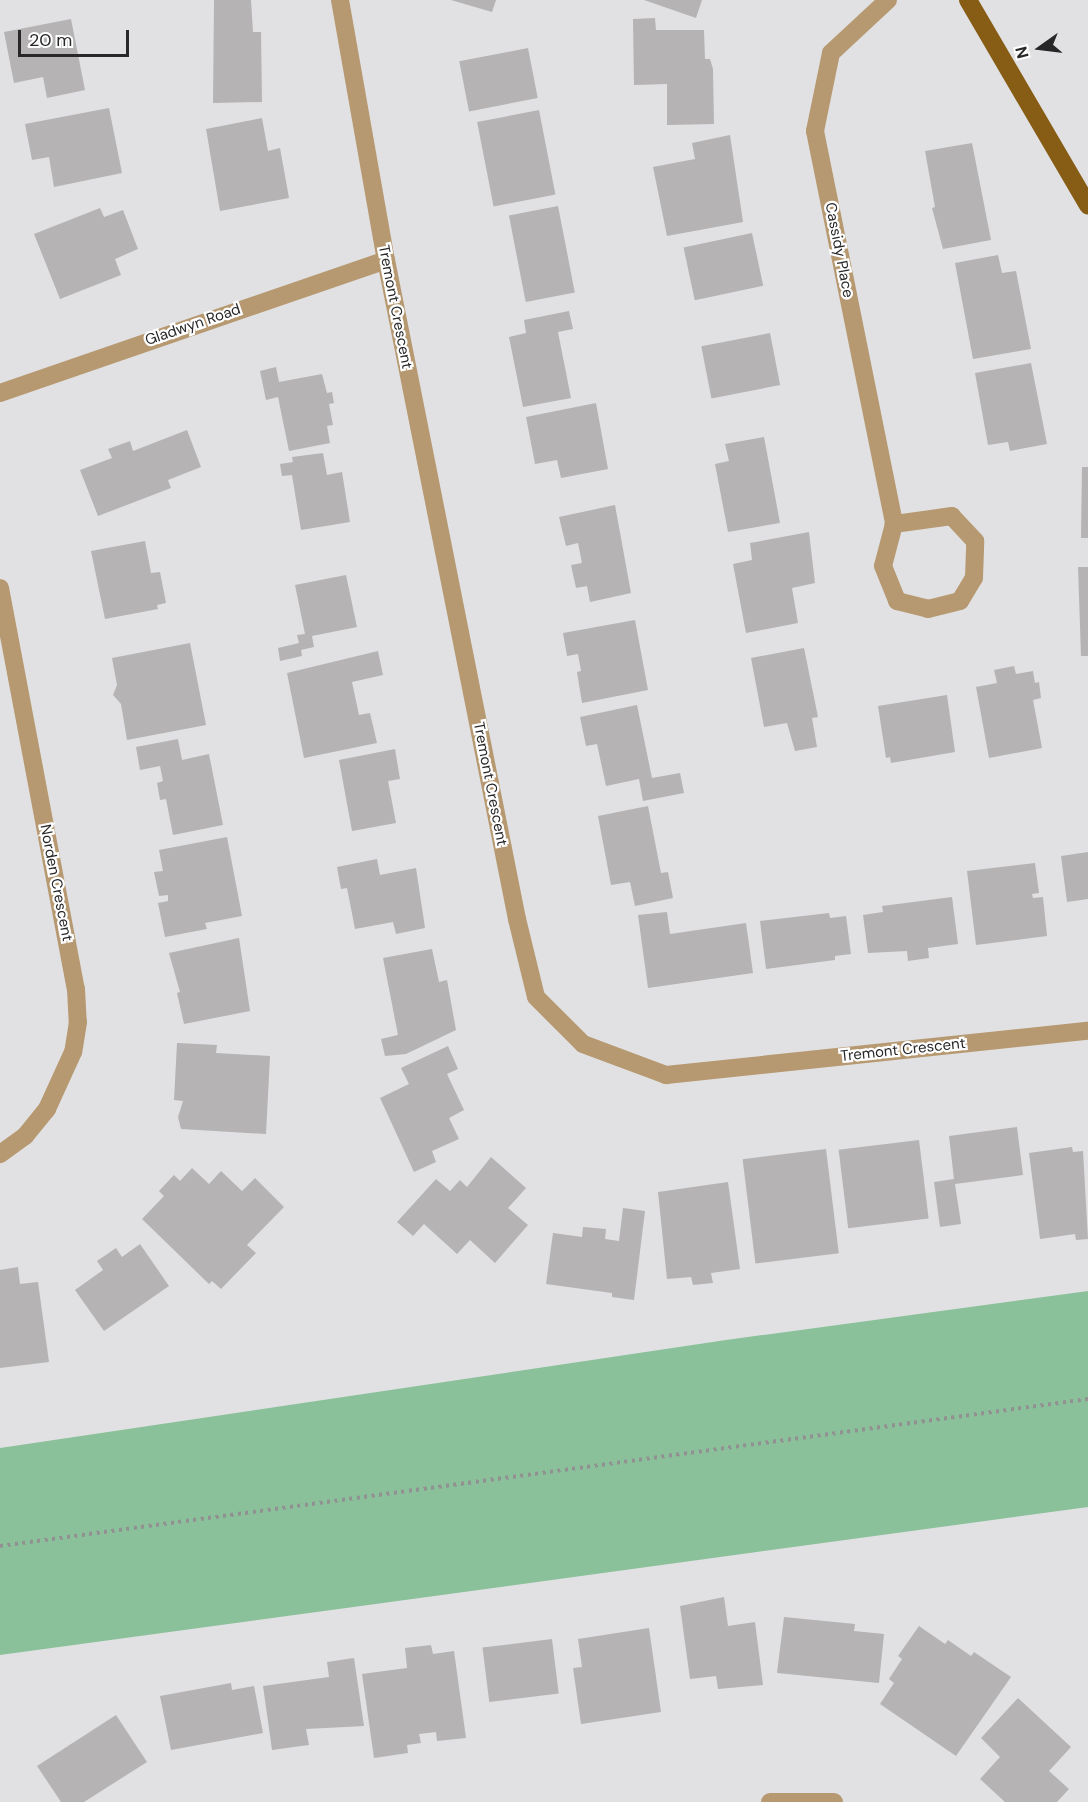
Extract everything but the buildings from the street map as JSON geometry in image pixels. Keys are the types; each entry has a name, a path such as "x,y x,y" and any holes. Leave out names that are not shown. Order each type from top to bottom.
{"main road":[{"path":"968,0 1088,205"}],"street":[{"name":"Tremont Crescent","path":"340,0 386,260 517,919 536,997 583,1044 666,1075 1088,1031"},
{"name":"Cassidy Place","path":"888,0 831,53 815,131 894,524 883,566 897,601 928,609 960,601 974,578 975,541 952,516 894,524"},
{"name":"Gladwyn Road","path":"0,393 386,260"},
{"name":"Norden Crescent","path":"0,588 74,977 78,1022 73,1052 47,1109 25,1136 0,1154"},
{"path":"770,1802 834,1802"}],"path":[{"path":"0,1546 1088,1399"}],"green space":[{"path":"1088,1291 1088,1507 0,1655 0,1448 726,1340"}]}
